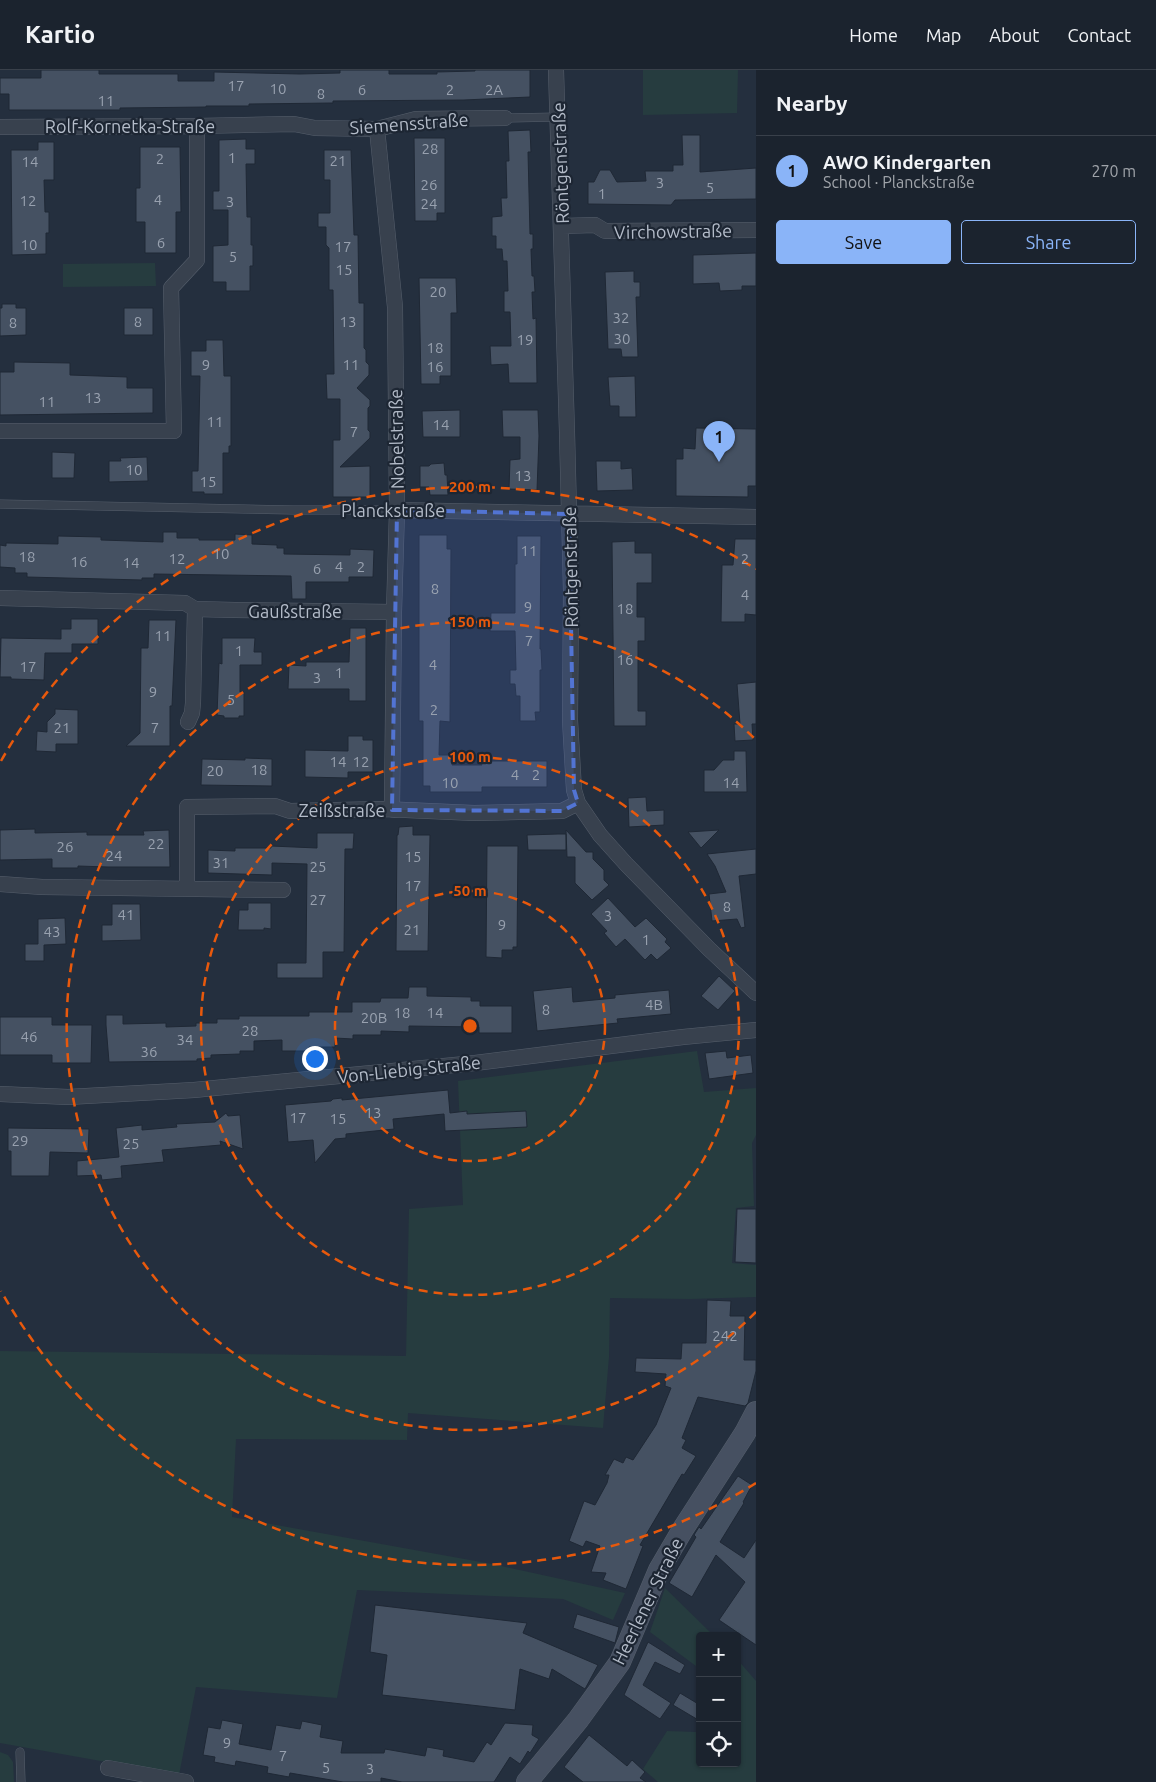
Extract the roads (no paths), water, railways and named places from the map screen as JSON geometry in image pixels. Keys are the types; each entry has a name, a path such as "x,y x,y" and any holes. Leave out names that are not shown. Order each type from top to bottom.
{"main road":[{"name":"Heerlener Straße","path":"527,1782 578,1720 620,1662 659,1570 682,1529 745,1434 756,1412"}],"street":[{"name":"Röntgenstraße","path":"556,70 559,117 571,585 571,753 574,790 578,803 600,836 709,949 756,993"},
{"name":"Siemensstraße","path":"260,125 294,124 315,128 377,129 416,119 505,118"},
{"name":"Rolf-Kornetka-Straße","path":"0,127 260,125"},
{"path":"0,431 174,431 171,288 197,260 197,126"},
{"name":"Nobelstraße","path":"377,129 394,307 397,510 392,810"},
{"name":"Virchowstraße","path":"562,226 594,225 604,232 756,230"},
{"name":"Planckstraße","path":"397,510 756,517"},
{"name":"Gaußstraße","path":"0,598 185,603 195,609 394,612"},
{"path":"188,722 192,714 193,702 195,609"},
{"name":"Zeißstraße","path":"187,889 187,807 275,806 290,811 392,810 474,813 562,811 578,803"},
{"path":"0,884 42,887 283,890"},
{"name":"Von-Liebig-Straße","path":"0,1094 68,1097 194,1090 475,1063 683,1037 756,1030"},
{"path":"108,1768 186,1782"}],"lane":[{"name":"Siemensstraße","path":"505,118 559,117"},
{"name":"Planckstraße","path":"0,504 285,510 397,510"},
{"path":"20,1752 22,1782"}],"place":[{"name":"AWO Kindergarten","path":"719,462"}]}
